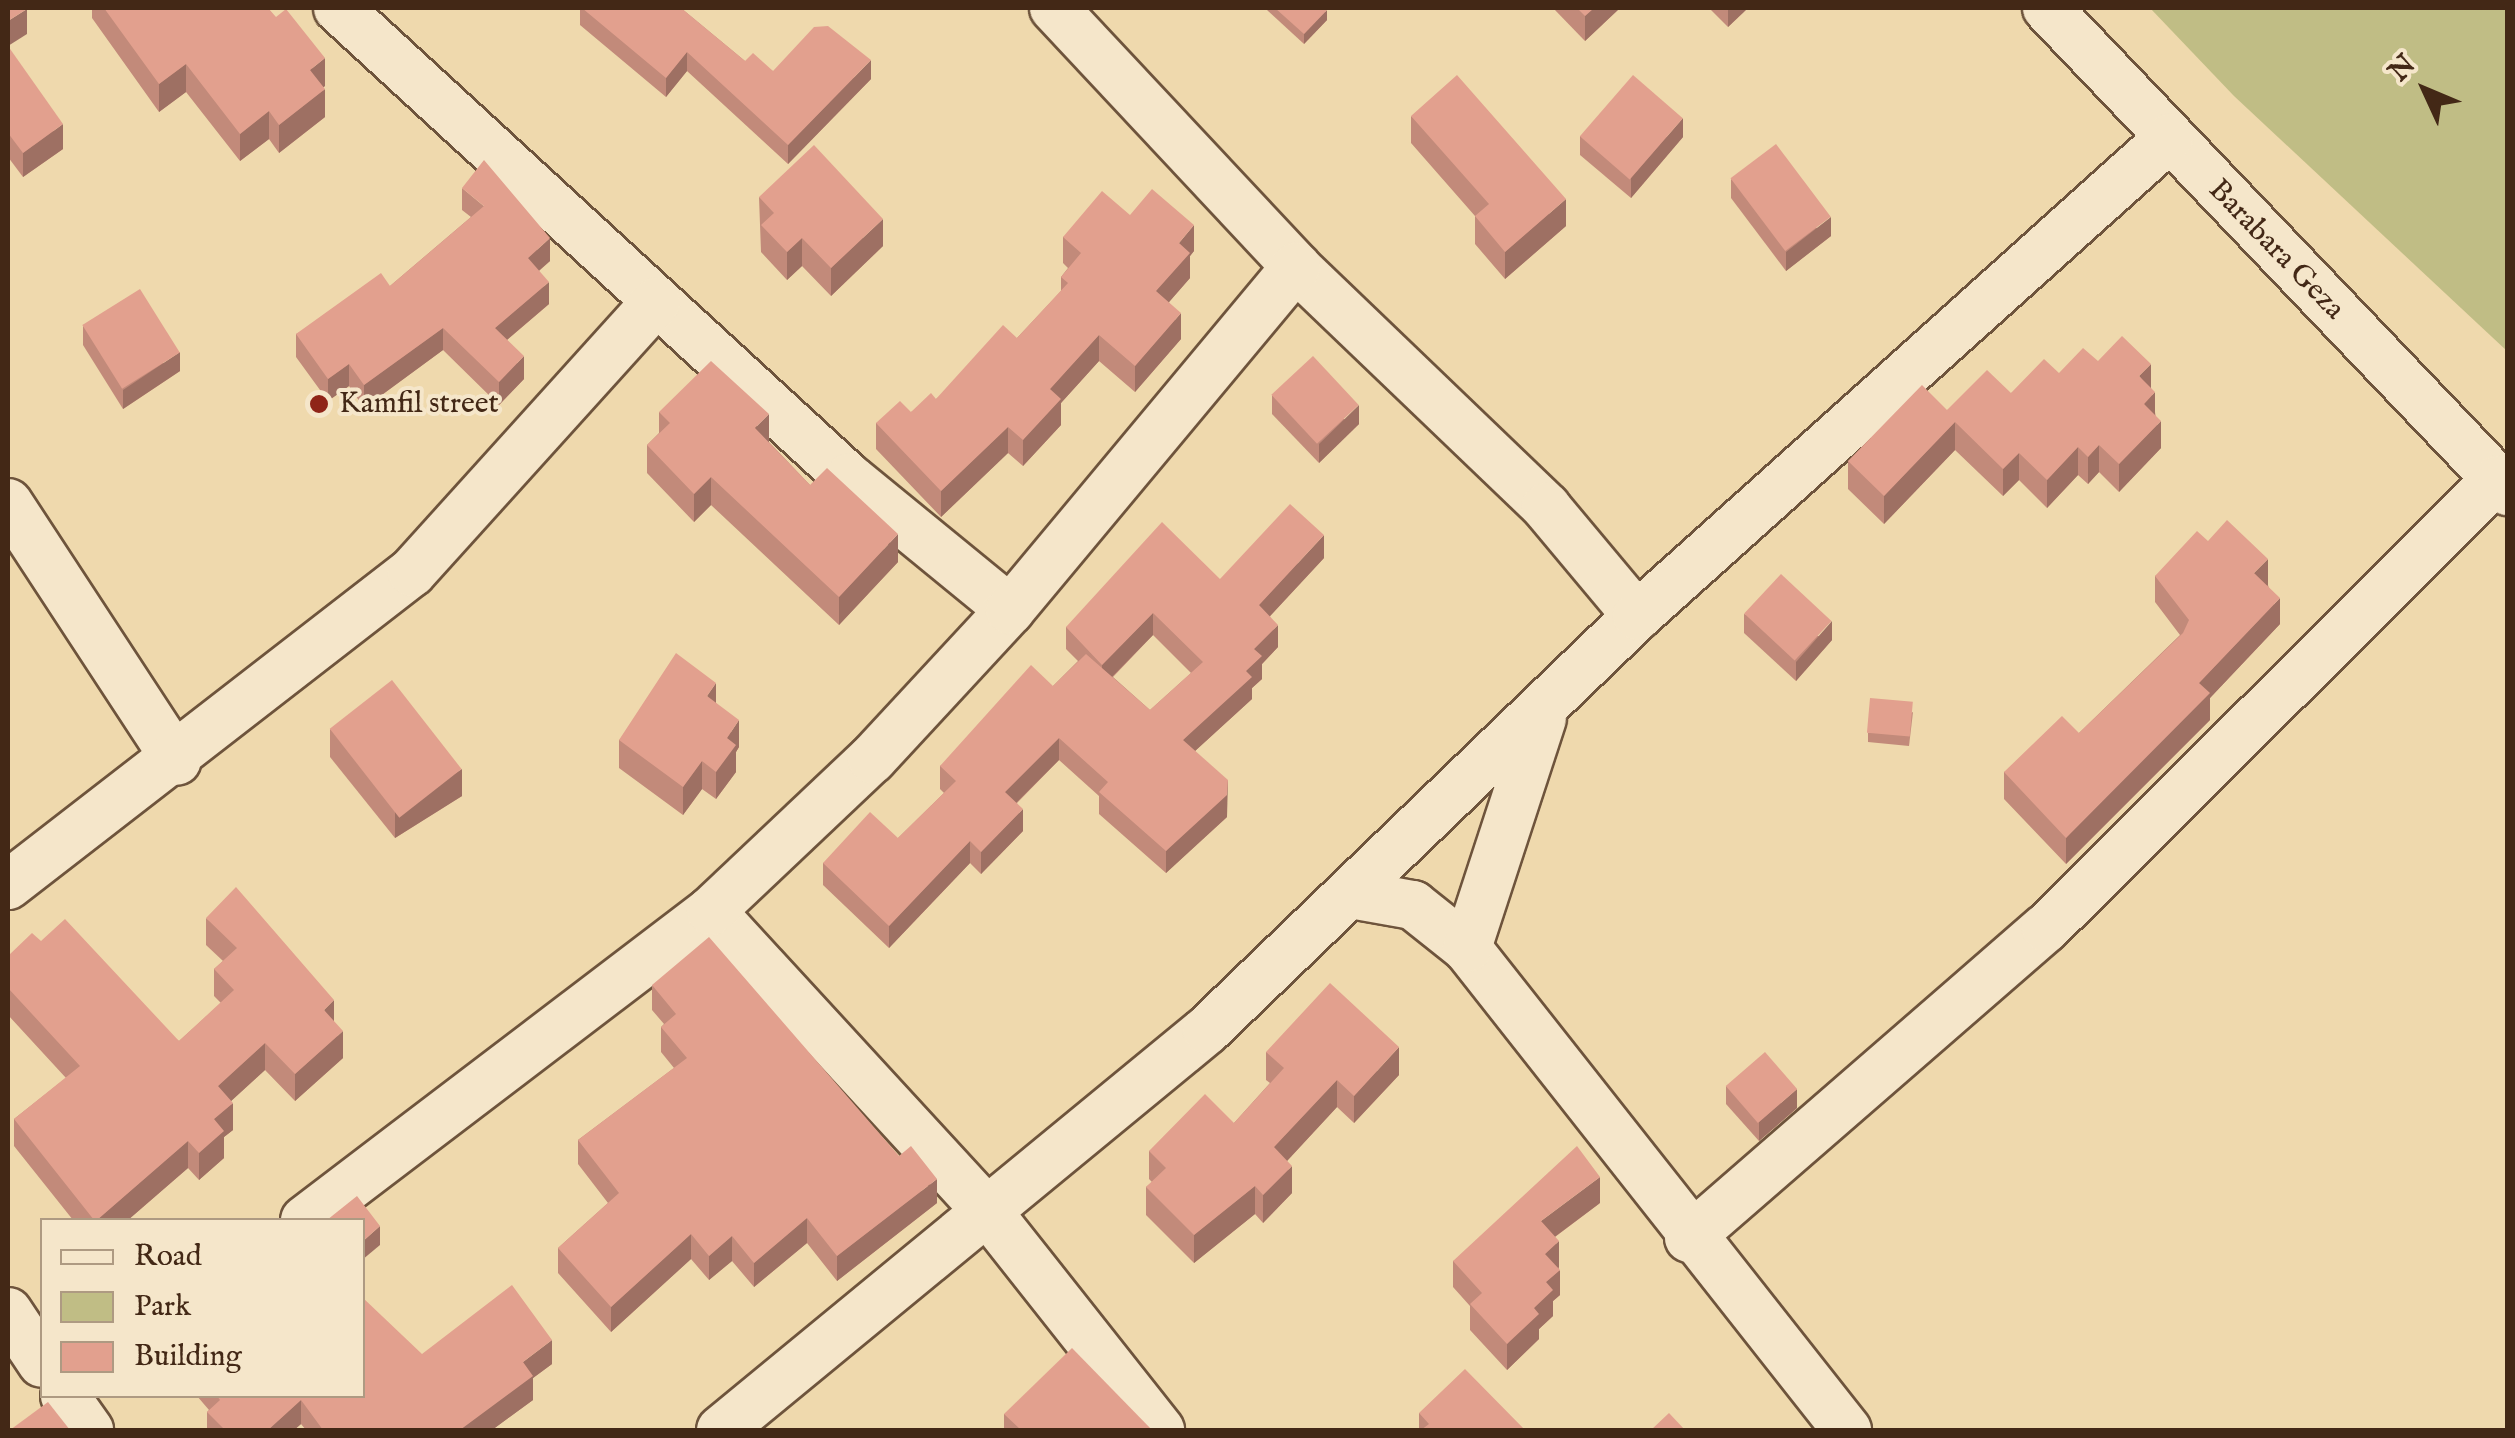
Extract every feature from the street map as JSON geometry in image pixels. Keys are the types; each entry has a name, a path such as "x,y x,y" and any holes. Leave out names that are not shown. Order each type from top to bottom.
{"street":[{"path":"1054,8 1296,267 1546,507 1636,616"},
{"name":"Barabara Geza","path":"2047,8 2502,485"},
{"path":"349,11 656,302 1010,610"},
{"path":"720,1430 991,1216 1351,894 1636,616 2169,138"},
{"path":"308,1218 712,911 1010,610 1296,267"},
{"path":"8,885 177,760 412,572 656,302"},
{"path":"1689,1238 2046,928 2502,485"},
{"path":"8,502 177,760"},
{"path":"1467,948 1551,700"},
{"path":"1351,894 1413,905 1467,948 1689,1238 1847,1430"},
{"path":"712,911 991,1216 1160,1430"},
{"path":"8,1312 40,1357"}],"green space":[{"path":"2150,8 2507,8 2507,351 2234,96"}],"building":[{"path":"8,8 26,8 27,9 8,21"},
{"path":"104,8 268,8 276,17 286,9 325,58 310,70 325,89 279,125 269,111 240,134 186,64 159,84"},
{"path":"582,8 681,8 745,61 753,53 773,71 814,27 828,26 871,60 788,145 687,52 666,78"},
{"path":"1275,8 1324,8 1327,10 1304,34"},
{"path":"1577,8 1594,8 1585,16"},
{"path":"8,46 63,124 23,153 8,133"},
{"path":"1457,75 1566,199 1505,252 1475,216 1489,204 1411,116"},
{"path":"1633,75 1683,118 1630,179 1580,136"},
{"path":"1776,144 1831,217 1785,251 1730,178"},
{"path":"814,145 883,219 831,268 802,238 787,252 761,225 774,213 759,197"},
{"path":"484,160 550,238 528,258 549,282 495,328 524,356 499,382 443,328 364,385 349,364 328,379 296,334 381,273 390,286 484,206 462,188"},
{"path":"1152,189 1194,225 1179,243 1190,253 1156,291 1181,313 1135,366 1099,335 1050,389 1061,399 1023,440 1008,427 941,491 876,423 900,401 911,412 931,393 936,399 1003,325 1017,338 1068,283 1061,277 1081,253 1063,237 1102,191 1130,215"},
{"path":"140,289 180,353 122,389 82,325"},
{"path":"2122,336 2151,364 2139,376 2155,392 2144,404 2161,421 2119,464 2099,445 2088,457 2078,447 2047,480 2019,453 2003,469 1955,422 1884,496 1848,461 1922,385 1947,410 1987,370 2011,393 2044,359 2059,373 2083,348 2098,361"},
{"path":"1313,356 1359,405 1317,444 1271,395"},
{"path":"711,361 769,414 755,428 810,485 827,468 898,534 839,597 711,477 694,494 647,445 670,423 659,412"},
{"path":"1290,504 1324,535 1259,605 1278,625 1254,649 1262,656 1246,671 1252,677 1183,740 1228,780 1227,795 1166,851 1099,792 1108,782 1059,738 1005,792 1023,809 981,852 970,841 889,926 823,863 870,812 898,838 956,781 940,766 1031,665 1053,686 1086,654 1150,710 1203,662 1153,613 1102,665 1066,627 1162,522 1220,579"},
{"path":"2227,520 2268,559 2254,573 2280,598 2199,683 2210,693 2066,838 2004,772 2062,716 2079,733 2183,633 2189,620 2155,576 2197,531 2208,541"},
{"path":"1781,574 1831,621 1795,661 1744,613"},
{"path":"676,653 716,683 707,696 739,720 727,738 736,745 716,772 702,761 683,787 619,740"},
{"path":"392,680 462,769 399,818 330,729"},
{"path":"1870,698 1913,702 1910,737 1867,733"},
{"path":"236,887 334,1000 324,1010 343,1031 295,1074 265,1043 218,1086 233,1103 214,1119 224,1131 199,1153 188,1141 99,1218 92,1218 14,1119 80,1066 8,988 8,956 32,933 41,941 65,919 179,1041 234,990 214,969 237,948 206,918"},
{"path":"709,937 899,1156 911,1146 937,1179 837,1256 807,1218 754,1263 732,1236 709,1256 691,1234 611,1307 558,1248 619,1193 578,1140 687,1058 661,1027 676,1014 652,985"},
{"path":"1330,983 1399,1047 1354,1096 1337,1080 1274,1147 1292,1166 1263,1195 1255,1186 1194,1235 1146,1187 1166,1168 1149,1151 1205,1094 1234,1123 1284,1068 1266,1052"},
{"path":"1765,1052 1797,1089 1758,1123 1726,1086"},
{"path":"1577,1146 1600,1177 1541,1221 1559,1241 1545,1254 1560,1270 1546,1282 1553,1290 1534,1308 1539,1314 1507,1344 1470,1304 1482,1293 1453,1261"},
{"path":"357,1196 380,1226 365,1239 365,1218 330,1218"},
{"path":"512,1285 552,1340 523,1362 533,1376 460,1430 323,1430 301,1400 268,1430 225,1430 207,1412 218,1398 365,1398 365,1300 422,1354"},
{"path":"1072,1348 1152,1430 1021,1430 1004,1414"},
{"path":"1465,1369 1525,1430 1421,1430 1429,1424 1419,1413"},
{"path":"48,1402 70,1430 10,1430"},
{"path":"1669,1413 1685,1430 1651,1430"}],"place":[{"name":"Kamfil street","path":"319,404"}]}
